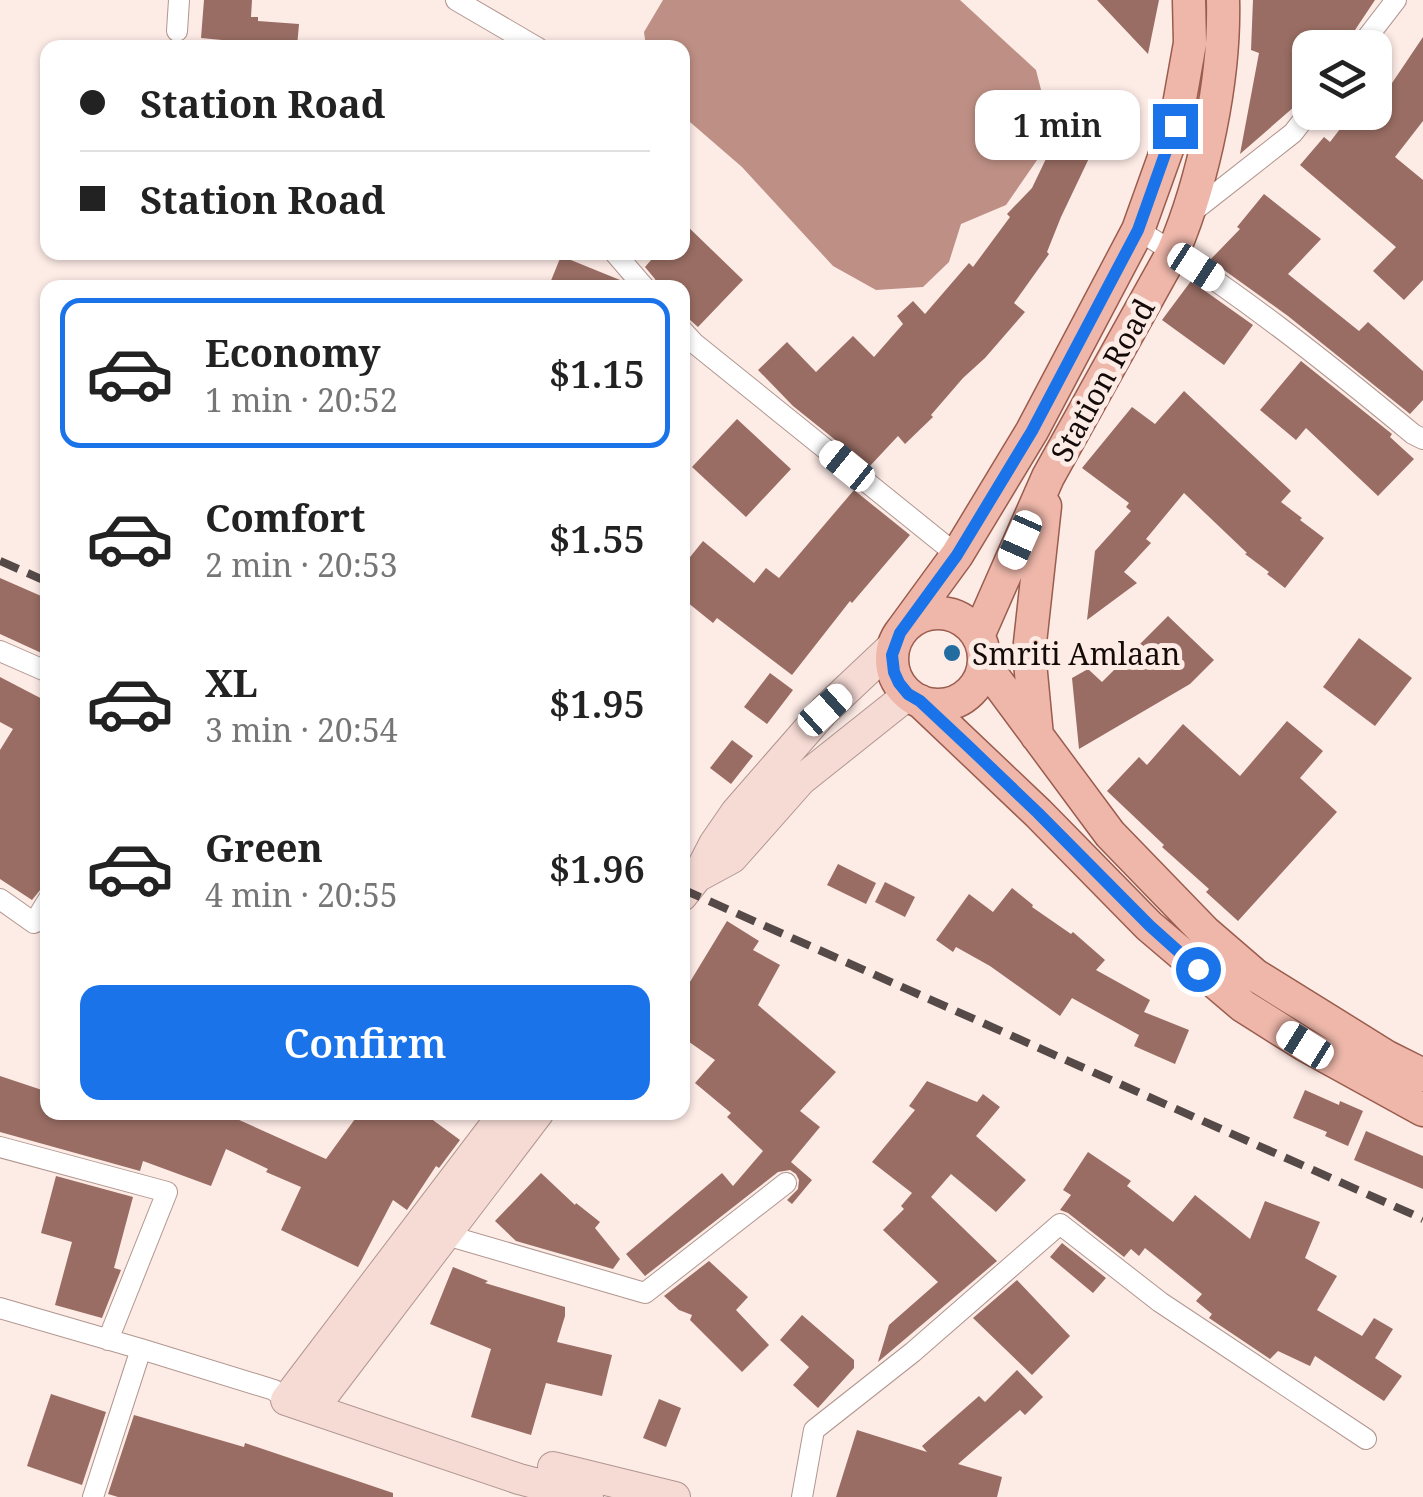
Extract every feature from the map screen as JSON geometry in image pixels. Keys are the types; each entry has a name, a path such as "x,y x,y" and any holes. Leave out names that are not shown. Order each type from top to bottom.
{"main road":[{"name":"Station Road","path":"897,639 957,555 1032,431 1138,230 1175,126 1190,43 1190,0"},
{"name":"Station Road","path":"981,650 1048,477 1173,252 1190,214 1224,41 1223,0"},
{"path":"1038,740 1030,652 1048,477"},
{"path":"690,886 736,812 825,710 911,621 941,613 968,624 1038,740 1110,834 1204,931 1255,975 1423,1074"},
{"path":"897,639 892,655 899,683 1038,813 1150,926 1243,1006 1423,1110"},
{"path":"914,698 949,704 966,696 976,685 981,650"},
{"path":"690,886 732,858 801,780 914,698"},
{"path":"299,1396 499,1120"},
{"path":"299,1396 446,1235 533,1120"},
{"path":"299,1396 518,1479 588,1497"},
{"path":"299,1396 675,1497"}],"street":[{"path":"176,31 179,0"},
{"path":"456,0 524,40"},
{"path":"1373,30 1396,0"},
{"path":"1190,214 1295,130"},
{"path":"1138,230 1219,282 1423,438"},
{"path":"621,260 637,280"},
{"path":"690,339 957,555"},
{"path":"0,651 40,668"},
{"path":"0,899 34,923 40,913"},
{"path":"0,1147 167,1192 108,1340"},
{"path":"446,1235 646,1293 786,1183"},
{"path":"802,1497 814,1430 914,1352 1060,1224 1160,1302 1366,1439"},
{"path":"0,1308 299,1396"},
{"path":"93,1497 141,1348"}],"shaded area":[{"path":"663,0 960,0 1036,70 1053,137 1006,205 961,224 949,262 923,287 876,290 833,266 742,167 690,122 690,40 645,40 644,32"}],"building":[{"path":"204,0 252,0 251,17 258,17 258,21 299,24 298,40 201,38"},
{"path":"1097,0 1159,0 1148,54"},
{"path":"1253,0 1375,0 1355,30 1292,30 1292,109 1240,154 1259,53 1251,50"},
{"path":"1423,37 1423,121 1395,157 1423,180 1423,280 1404,300 1373,271 1396,247 1300,165 1324,137 1330,142 1339,130 1392,130 1392,83"},
{"path":"1066,117 1101,133 1061,217 1049,254 1014,303 1025,312 963,378 933,417 905,444 898,436 869,467 793,406 758,370 787,342 816,372 853,336 874,357 903,324 897,316 913,301 925,314 969,263 973,267 1010,217 1007,214 1032,188"},
{"path":"1264,194 1321,239 1288,274 1359,331 1368,322 1423,371 1423,400 1410,414 1288,316 1210,260 1240,229 1237,227"},
{"path":"690,229 743,280 698,327 690,320 690,280 655,280 645,267 651,260 690,260"},
{"path":"559,260 571,260 620,280 551,280"},
{"path":"1191,281 1253,325 1224,365 1162,320"},
{"path":"1301,361 1392,434 1390,437 1414,459 1378,496 1306,428 1296,440 1260,410"},
{"path":"1184,391 1291,491 1281,502 1324,538 1285,588 1184,493 1146,539 1151,543 1124,572 1137,583 1087,620 1095,551 1131,511 1126,507 1129,503 1082,468 1132,407 1155,424"},
{"path":"737,419 791,469 746,517 692,467"},
{"path":"854,490 910,535 850,601 792,675 717,618 713,623 690,604 690,557 703,541 754,583 766,568 779,578"},
{"path":"0,578 40,596 40,652 0,634"},
{"path":"1168,616 1214,660 1190,684 1079,749 1072,678 1088,669 1102,682"},
{"path":"1359,638 1412,678 1375,726 1323,687"},
{"path":"770,673 793,690 767,724 744,707"},
{"path":"0,677 40,698 40,890 32,900 0,879 0,750 13,729 0,722"},
{"path":"1287,721 1323,751 1300,778 1337,812 1238,921 1107,791 1139,757 1147,765 1183,724 1240,776"},
{"path":"732,740 753,756 731,784 710,768"},
{"path":"838,864 876,883 866,904 827,885"},
{"path":"885,882 915,897 905,917 875,902"},
{"path":"1012,888 1105,960 1096,970 1150,1000 1144,1012 1189,1030 1175,1064 1134,1046 1139,1035 1072,998 1060,1016 990,966 956,947 953,952 936,940 969,894 993,912"},
{"path":"727,921 759,941 753,950 780,965 758,1005 836,1072 800,1111 820,1127 791,1162 812,1180 792,1204 787,1200 798,1189 799,1180 790,1170 778,1172 645,1276 626,1254 722,1173 733,1186 763,1151 727,1117 731,1113 695,1083 715,1060 690,1043 690,982"},
{"path":"0,1076 40,1089 40,1120 239,1120 326,1159 354,1120 433,1120 460,1140 439,1168 436,1166 407,1210 393,1200 358,1267 281,1230 301,1187 226,1149 211,1186 143,1161 140,1171 0,1132"},
{"path":"927,1081 977,1102 983,1094 1000,1107 976,1136 1026,1180 996,1212 951,1174 931,1197 997,1261 878,1362 889,1325 938,1282 883,1230 904,1209 901,1206 912,1193 872,1162 915,1110 909,1106"},
{"path":"1305,1090 1363,1111 1348,1146 1293,1118"},
{"path":"1366,1131 1423,1156 1423,1189 1354,1160"},
{"path":"1088,1152 1131,1181 1127,1186 1173,1222 1195,1195 1250,1239 1265,1201 1320,1222 1305,1258 1337,1276 1317,1310 1362,1336 1374,1318 1393,1329 1375,1358 1402,1376 1384,1401 1315,1356 1310,1366 1278,1351 1270,1359 1209,1318 1212,1314 1196,1301 1202,1294 1145,1248 1139,1256 1131,1249 1124,1257 1060,1210 1071,1195 1063,1190"},
{"path":"541,1173 600,1222 595,1228 620,1259 613,1269 516,1241 495,1221"},
{"path":"56,1176 133,1197 114,1268 121,1270 102,1318 55,1305 72,1242 41,1233"},
{"path":"1062,1243 1106,1278 1093,1293 1050,1257"},
{"path":"709,1261 748,1297 736,1310 769,1345 742,1372 690,1320 692,1315 679,1310 664,1296"},
{"path":"453,1267 488,1281 485,1283 565,1307 557,1342 612,1355 602,1396 546,1383 531,1435 471,1417 491,1349 430,1324"},
{"path":"1017,1280 1070,1336 1032,1375 973,1318"},
{"path":"802,1315 854,1360 854,1368 818,1408 793,1385 809,1367 780,1340"},
{"path":"1017,1370 1043,1397 1025,1415 1020,1410 958,1464 1002,1477 997,1497 836,1497 857,1430 927,1452 922,1446 979,1396 985,1402"},
{"path":"51,1394 106,1412 82,1485 27,1466"},
{"path":"659,1399 681,1408 666,1447 643,1438"},
{"path":"134,1415 244,1447 245,1443 393,1493 393,1497 108,1494"}],"railway":[{"path":"0,561 40,578"},
{"path":"690,893 1423,1219"}],"place":[{"name":"Smriti Amlaan","path":"952,653"}],"route":[{"path":"1175,126 1138,230 1032,431 957,555 900,633 892,655 894,672 908,694 968,746 1198,969"}]}
